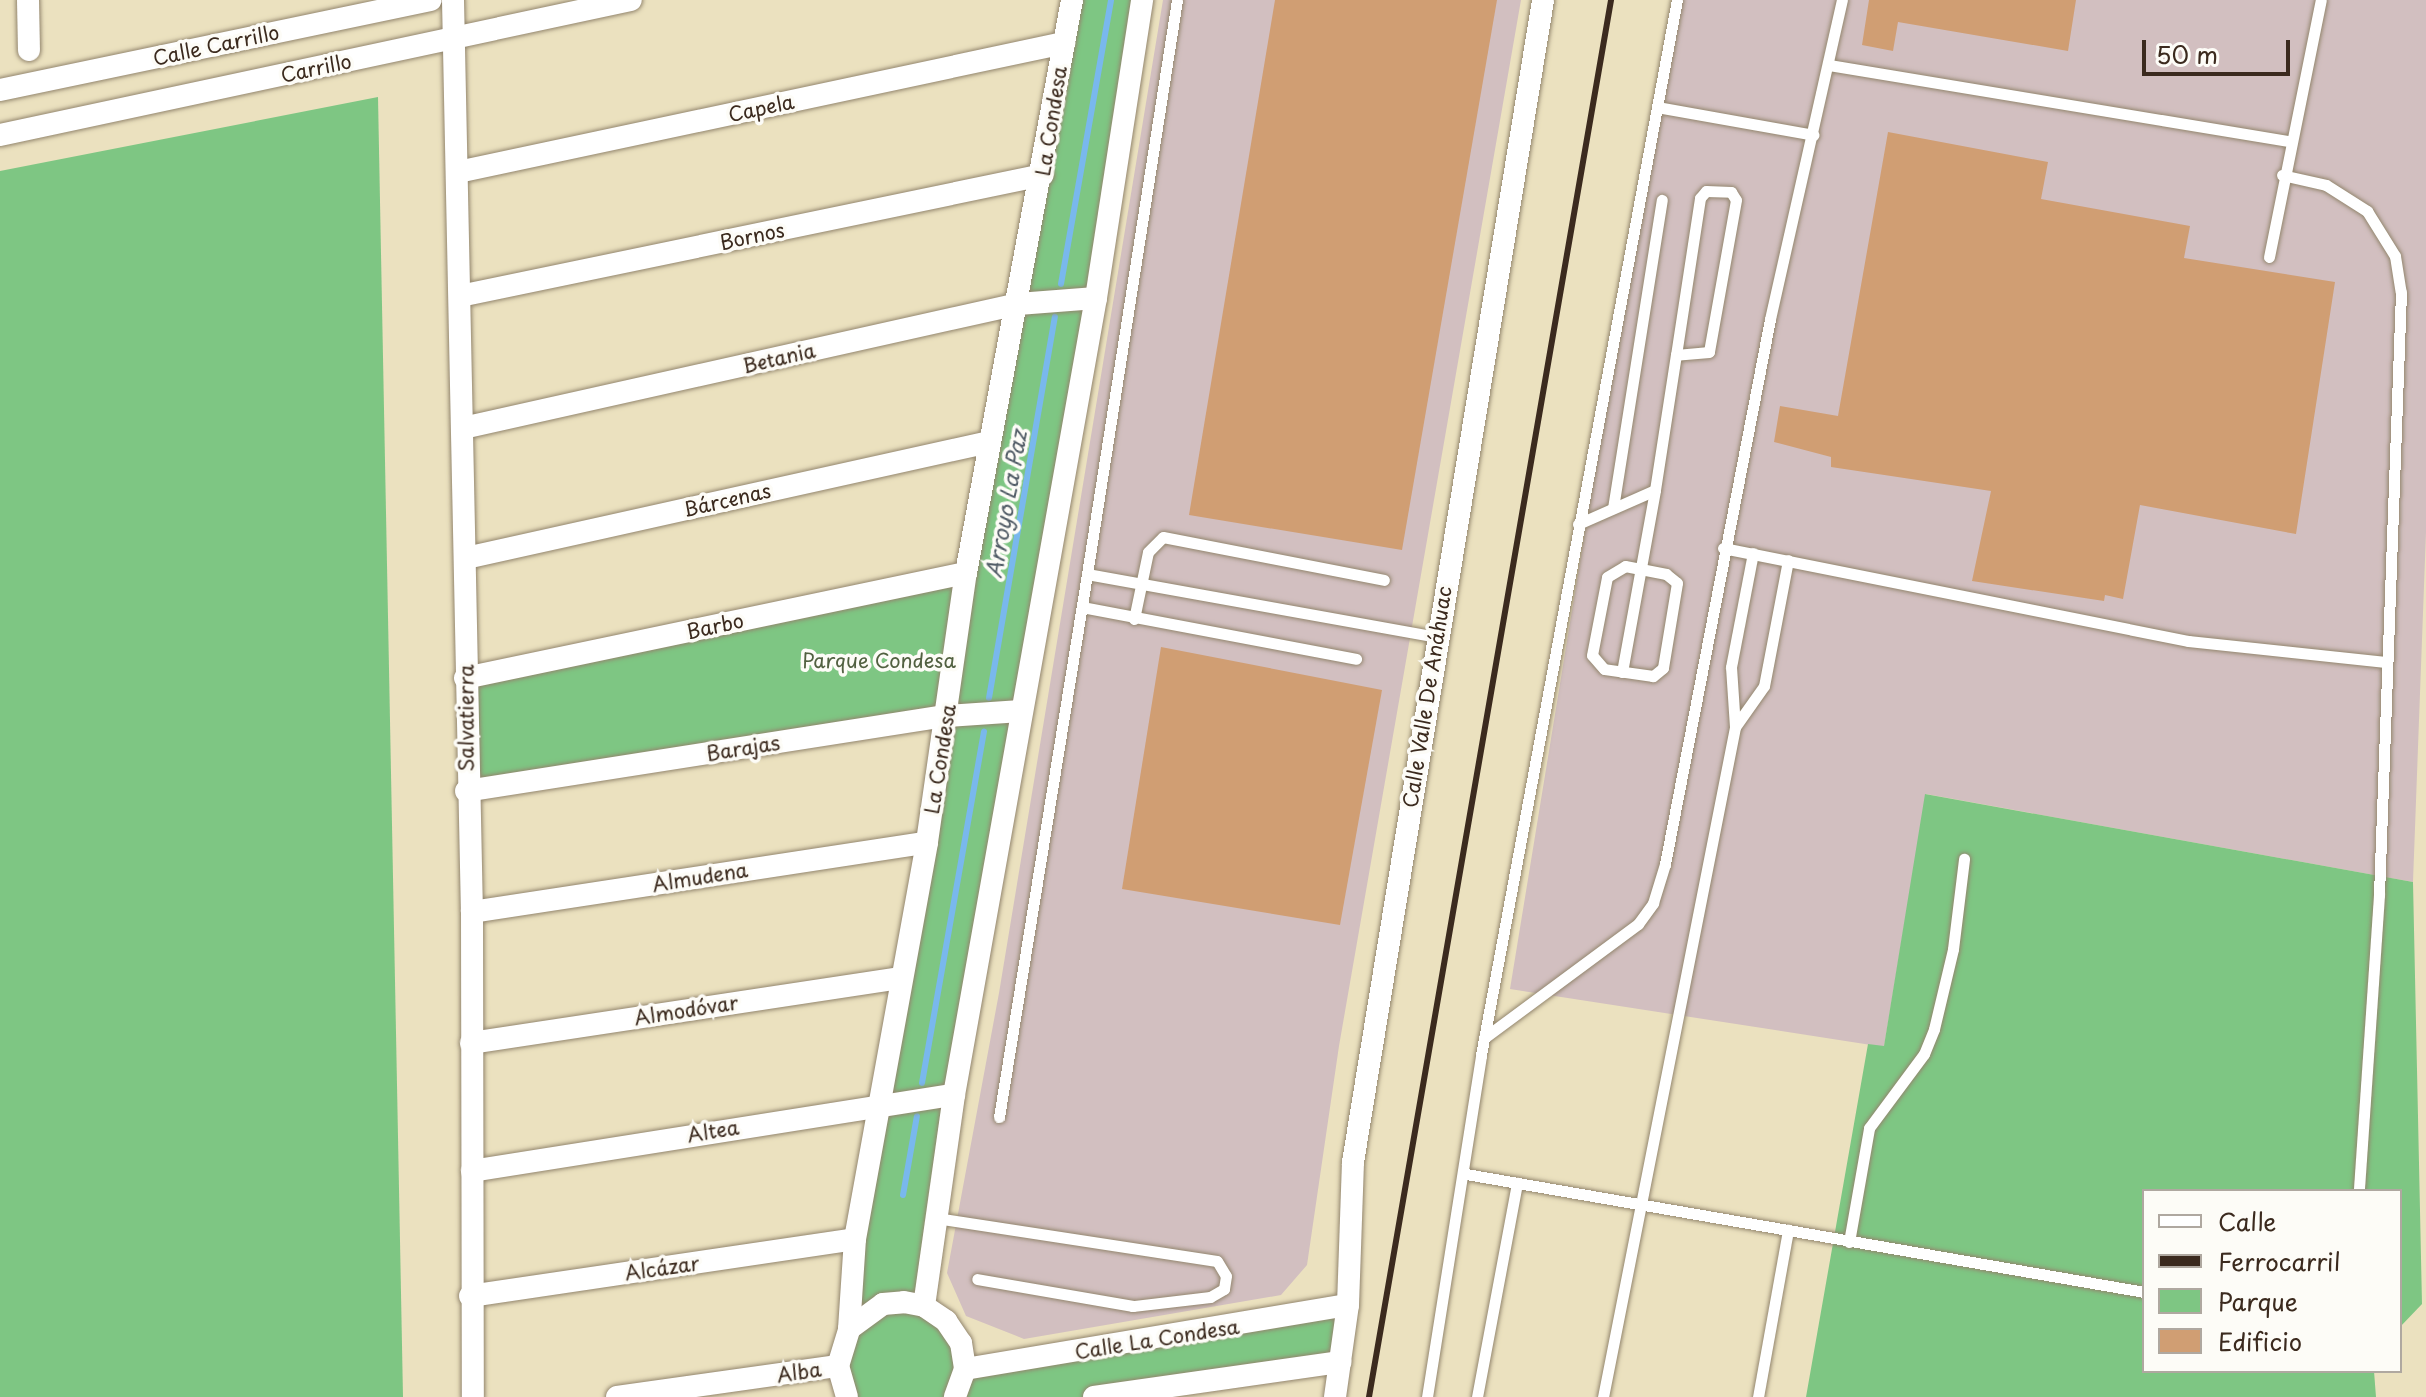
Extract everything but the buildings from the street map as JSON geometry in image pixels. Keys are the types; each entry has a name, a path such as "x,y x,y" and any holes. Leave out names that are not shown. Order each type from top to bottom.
{"street":[{"path":"28,0 29,50"},
{"name":"Calle Carrillo","path":"0,90 431,0"},
{"path":"453,0 457,38"},
{"name":"Carrillo","path":"0,135 631,0"},
{"name":"La Condesa","path":"838,1366 849,1329 855,1239 877,1104 927,842 966,573 1043,175 1072,0"},
{"path":"924,1306 954,1095 1096,298 1142,0"},
{"name":"Calle Valle De Anáhuac","path":"1335,1397 1348,1305 1353,1162 1436,637 1543,0"},
{"name":"Salvatierra","path":"457,38 466,558 466,791 472,912 470,1296 473,1397"},
{"name":"Capela","path":"458,172 1064,43"},
{"name":"Bornos","path":"460,296 1043,175"},
{"name":"Betania","path":"463,428 1018,304 1096,298"},
{"name":"Bárcenas","path":"466,558 989,442"},
{"name":"Barbo","path":"465,678 966,573"},
{"name":"Barajas","path":"466,791 947,716 1021,711"},
{"name":"Almudena","path":"472,912 927,842"},
{"name":"Almodóvar","path":"471,1043 900,978"},
{"name":"Altea","path":"472,1171 877,1104 954,1095"},
{"name":"Alcázar","path":"470,1296 855,1239"},
{"path":"849,1329 883,1304 924,1306 954,1332 965,1369 955,1397"},
{"name":"Calle La Condesa","path":"965,1369 1348,1305"},
{"path":"1094,1397 1341,1362"},
{"path":"838,1366 847,1397"},
{"name":"Alba","path":"617,1397 838,1366"}],"lane":[{"path":"999,1117 1177,0"},
{"path":"1427,1397 1466,1174 1484,1038 1677,0"},
{"path":"1484,1038 1638,924 1653,903 1665,864 1723,548 1842,0"},
{"path":"2269,257 2282,175 2321,0"},
{"path":"1829,65 2289,141"},
{"path":"1657,107 1814,135"},
{"path":"2282,175 2333,188 2367,211 2388,239 2399,274 2379,895 2359,1189"},
{"path":"1622,672 1655,490 1700,198 1706,191 1731,192 1736,200 1709,352 1676,355"},
{"path":"1613,508 1662,200"},
{"path":"1578,524 1655,490"},
{"path":"1134,619 1139,583 1148,552 1163,537 1384,580"},
{"path":"1723,548 2189,641 2385,662"},
{"path":"1603,1397 1735,727 1731,667 1753,553"},
{"path":"1735,727 1764,686 1788,560"},
{"path":"1625,566 1666,574 1677,583 1663,668 1653,676 1622,672 1599,666 1593,648 1609,573 1625,566"},
{"path":"1087,574 1436,637"},
{"path":"1082,607 1356,659"},
{"path":"1849,1242 1869,1128 1918,1062 1934,1029 1953,949 1964,859"},
{"path":"1466,1174 2142,1292"},
{"path":"1477,1397 1517,1183"},
{"path":"936,1218 1217,1261 1226,1276 1224,1289 1210,1297 1133,1306 977,1279"},
{"path":"1758,1397 1788,1230"}],"shaded area":[{"path":"1163,0 1521,0 1339,1046 1307,1265 1281,1295 1024,1339 966,1316 947,1273 999,993"},
{"path":"1672,0 2426,0 2426,532 2413,882 1926,794 1884,1047 1510,989"}],"green space":[{"name":"Parque Condesa","path":"1073,0 1142,0 925,1306 965,1368 1348,1305 1341,1362 1095,1397 847,1397 841,1385 946,717 466,791 465,678 966,573"},
{"path":"378,97 403,1397 0,1397 0,171"},
{"path":"1925,794 2413,882 2422,1304 2402,1325 2402,1189 2142,1189 2142,1373 2374,1373 2376,1397 1806,1397 1868,1044 1884,1046"}],"waterway":[{"name":"Arroyo La Paz","path":"1061,284 1111,0"},
{"name":"Arroyo La Paz","path":"989,698 1055,317"},
{"name":"Arroyo La Paz","path":"922,1083 984,731"},
{"name":"Arroyo La Paz","path":"903,1195 917,1116"}],"railway":[{"path":"1369,1397 1611,0"}]}
